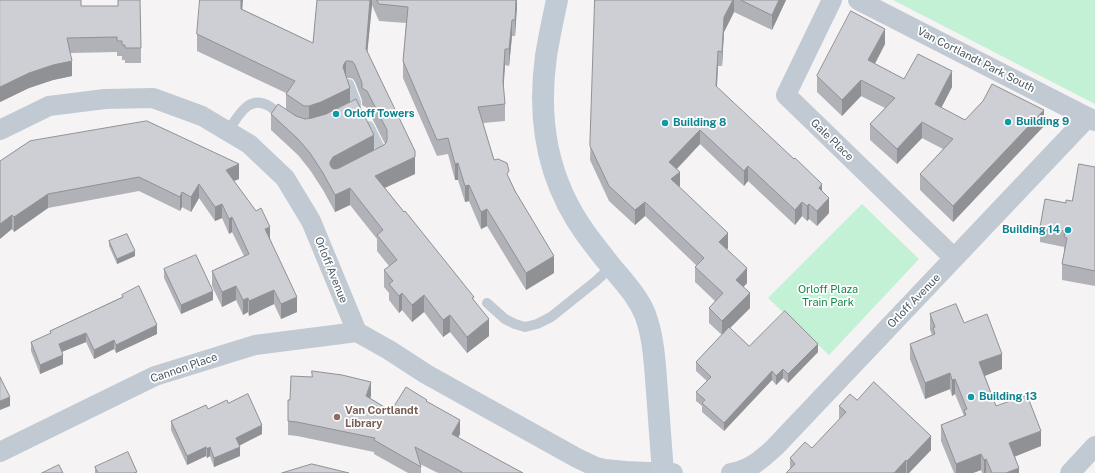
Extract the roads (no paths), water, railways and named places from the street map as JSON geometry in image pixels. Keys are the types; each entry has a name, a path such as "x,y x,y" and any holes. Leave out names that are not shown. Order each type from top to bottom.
{"main road":[{"path":"557,0 546,57 543,92 547,148 551,164 563,196 584,231 639,302 645,314 655,371 663,473"}],"street":[{"name":"Gale Place","path":"832,0 786,95 954,258"},
{"name":"Van Cortlandt Park South","path":"858,0 1092,119"},
{"name":"Orloff Avenue","path":"0,130 49,106 105,99 153,98 202,116 248,144 285,178 311,221 357,332"},
{"name":"Orloff Avenue","path":"731,473 747,469 756,464 775,447 954,258 1092,119"},
{"name":"Cannon Place","path":"0,452 155,376 255,345 357,332"},
{"path":"357,332 389,350 436,380 587,463 596,467 614,470 673,473"},
{"path":"1070,473 1095,446"}],"lane":[{"path":"349,84 356,102 356,109"},
{"path":"228,131 243,108 258,102 267,105 292,123"},
{"path":"345,114 356,109"},
{"path":"356,109 361,111 380,150 381,156 368,163"},
{"path":"487,304 505,319 515,324 525,326 537,324 551,317 611,267"}],"place":[{"name":"Orloff Towers","path":"336,114"},
{"name":"Building 9","path":"1008,122"},
{"name":"Building 8","path":"665,123"},
{"name":"Building 14","path":"1068,230"},
{"name":"Building 13","path":"971,397"},
{"name":"Van Cortlandt Library","path":"337,417"}],"park label":[{"name":"Orloff Plaza Train Park","path":"828,296"}]}
